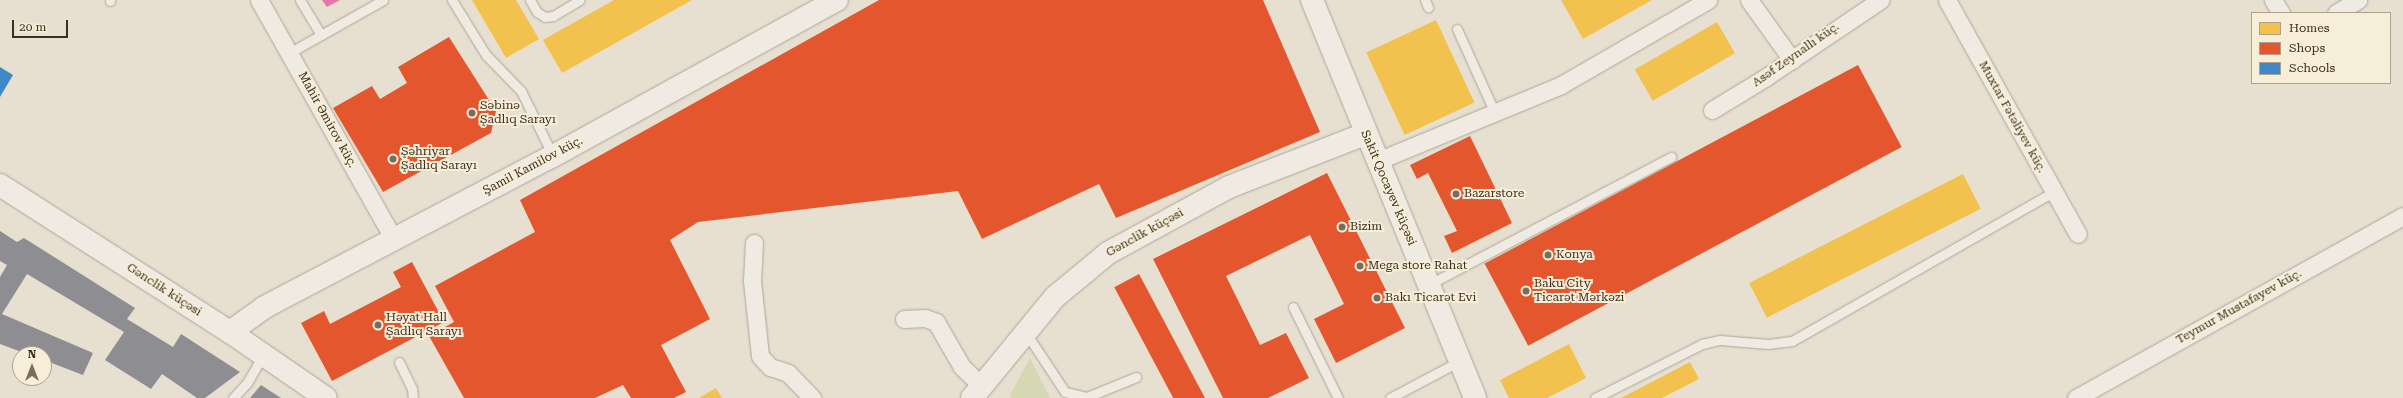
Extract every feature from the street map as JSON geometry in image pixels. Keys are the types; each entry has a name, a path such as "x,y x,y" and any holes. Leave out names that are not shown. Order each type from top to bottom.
{"street":[{"name":"Mahir Əmirov küç.","path":"259,0 394,240"},
{"name":"Şamil Kamilov küç.","path":"230,332 265,307 553,156 837,0"},
{"name":"Sakit Qocayev küçəsi","path":"1312,0 1376,161 1475,398"},
{"path":"1376,161 1561,85 1708,0"},
{"path":"1749,0 1792,60"},
{"name":"Asəf Zeynallı küç.","path":"1712,110 1792,60 1880,0"},
{"name":"Muxtar Fətəliyev küç.","path":"1947,0 2053,192 2078,234"},
{"path":"2273,0 2280,12"},
{"path":"2338,12 2358,0"},
{"name":"Gənclik küçəsi","path":"977,392 1025,332 1077,276 1108,253 1138,235 1229,188 1285,163 1365,134"},
{"name":"Gənclik küçəsi","path":"1,187 264,354 326,398"},
{"name":"Teymur Mustafayev küç.","path":"2076,398 2403,216"},
{"path":"754,243 752,281 760,356 770,368 788,373 812,398"},
{"path":"904,319 925,318 936,322 977,392"}],"lane":[{"path":"300,0 321,35"},
{"path":"289,53 383,0"},
{"path":"452,0 486,54 521,91 553,156"},
{"path":"530,0 537,12 545,17 553,16 580,0"},
{"path":"1457,28 1495,113"},
{"path":"1428,285 1671,157"},
{"path":"1595,398 1702,344 1720,340 1768,344 1792,341 2053,192"},
{"path":"1293,307 1338,398"},
{"path":"1025,332 1065,392 1087,397 1136,377"},
{"path":"233,398 247,383 264,354"},
{"path":"1390,398 1460,361"},
{"path":"399,362 412,389 413,398"}],"green space":[{"path":"1030,358 1050,398 1011,398 1010,395"}],"building: Homes":[{"path":"472,0 516,0 539,39 506,58"},
{"path":"614,0 692,0 562,73 543,40"},
{"path":"1561,0 1652,0 1583,39"},
{"path":"1436,20 1474,102 1405,135 1366,53"},
{"path":"1717,22 1735,53 1653,101 1635,70"},
{"path":"1963,174 1981,209 1767,318 1749,283"},
{"path":"1569,344 1586,378 1547,398 1509,398 1500,380"},
{"path":"1690,362 1699,379 1662,398 1621,398"},
{"path":"716,388 722,398 699,398"}],"building: Shops":[{"path":"879,0 1263,0 1320,132 1116,218 1099,184 982,239 958,191 698,222 670,240 710,319 661,345 686,392 674,398 631,398 623,385 595,398 464,398 429,336 454,322 435,286 535,232 520,200"},
{"path":"449,37 496,111 491,133 383,192 333,108 372,86 380,99 407,83 398,67"},
{"path":"1858,65 1902,147 1528,346 1485,264"},
{"path":"1470,136 1512,223 1452,253 1444,236 1457,231 1428,173 1417,179 1410,165"},
{"path":"1327,173 1405,328 1336,363 1314,319 1344,304 1310,235 1226,276 1260,345 1286,333 1309,378 1268,398 1223,398 1153,259"},
{"path":"412,262 444,322 332,381 301,323 324,311 330,324 401,287 393,272"},
{"path":"1139,274 1205,398 1173,398 1114,287"}],"building: Schools":[{"path":"0,67 13,75 0,97"}],"building: Health":[{"path":"322,0 340,0 327,7"}],"building: Industry":[{"path":"0,231 17,242 24,238 135,308 127,319 173,347 181,334 240,372 205,398 197,398 162,374 151,389 105,360 124,332 27,274 2,314 93,353 83,375 52,363 52,346 12,346 12,348 0,344 0,277 7,265 0,261"},
{"path":"261,385 281,398 250,398"}],"place":[{"name":"Səbinə Şadlıq Sarayı","path":"472,113"},
{"name":"Şəhriyar Şadlıq Sarayı","path":"393,159"},
{"name":"Bazarstore","path":"1456,194"},
{"name":"Bizim","path":"1342,227"},
{"name":"Konya","path":"1548,255"},
{"name":"Mega store Rahat","path":"1360,266"},
{"name":"Baku City Ticarət Mərkəzi","path":"1526,291"},
{"name":"Bakı Ticarət Evi","path":"1377,298"},
{"name":"Həyat Hall Şadlıq Sarayı","path":"378,325"}]}
